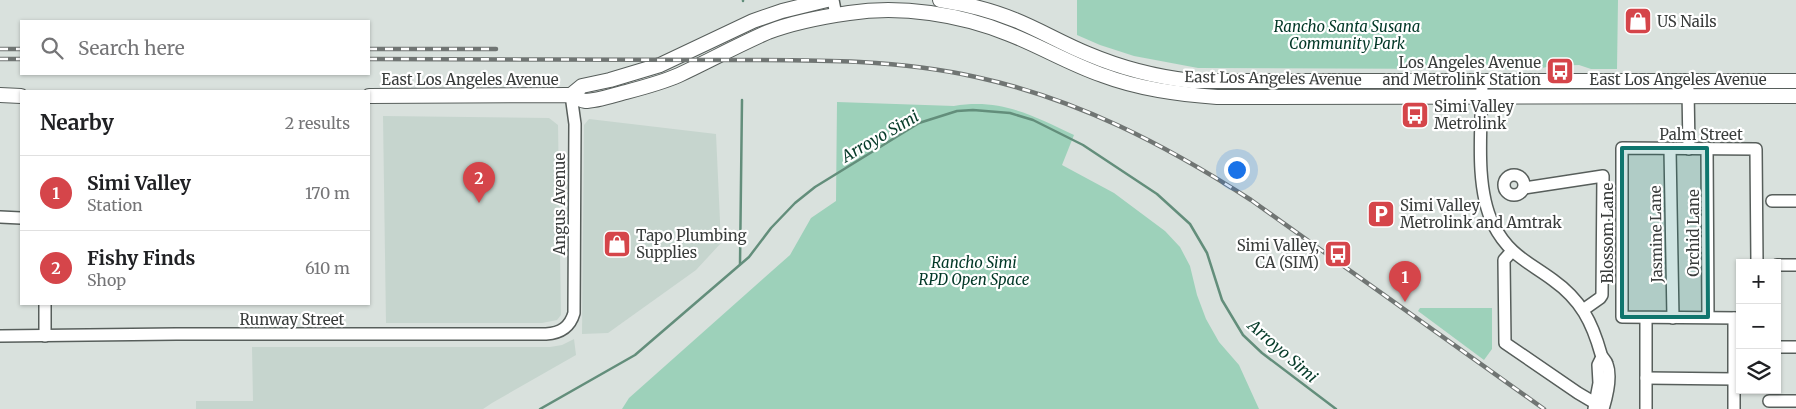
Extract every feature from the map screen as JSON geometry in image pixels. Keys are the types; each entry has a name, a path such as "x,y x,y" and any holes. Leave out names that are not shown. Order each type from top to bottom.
{"main road":[{"name":"East Los Angeles Avenue","path":"571,95 582,86 660,65 753,21 782,11 827,0"},
{"name":"East Los Angeles Avenue","path":"940,0 979,8 1004,16 1087,54 1124,68 1177,79 1216,81 1796,81"},
{"name":"East Los Angeles Avenue","path":"370,96 571,95 584,101 639,89 678,75 770,32 815,18 862,11 903,11 958,18 1011,34 1103,76 1154,90 1181,94 1217,97 1796,96"},
{"path":"0,95 20,96"}],"street":[{"path":"833,0 836,15"},
{"path":"1688,80 1689,148"},
{"path":"1482,81 1481,186 1492,223 1512,251 1524,262 1566,290 1584,310 1595,332 1602,357 1598,365 1598,407"},
{"name":"Angus Avenue","path":"571,95 575,124 574,313"},
{"name":"Palm Street","path":"1622,148 1756,149 1757,259"},
{"name":"Blossom Lane","path":"1622,148 1622,317 1646,318"},
{"name":"Orchid Lane","path":"1707,148 1708,317"},
{"name":"Jasmine Lane","path":"1670,149 1673,318"},
{"path":"1481,186 1503,185 1507,177 1514,174 1522,179 1524,188 1603,176 1602,295 1584,310"},
{"path":"1772,201 1796,201"},
{"path":"0,217 20,218"},
{"path":"1512,251 1504,260 1504,343 1598,407"},
{"path":"1781,265 1796,265"},
{"path":"45,305 45,336"},
{"name":"Runway Street","path":"0,336 546,334 561,332 568,326 574,313"},
{"path":"1646,409 1646,318 1736,318"},
{"path":"1734,409 1736,338"},
{"path":"1781,348 1796,347"},
{"path":"1646,378 1734,379"},
{"path":"1769,401 1796,401"}],"highlighted area":[{"path":"1622,148 1707,148 1708,317 1622,317"}],"shaded area":[{"path":"383,116 549,118 558,125 561,315 557,320 542,323 386,323"},
{"path":"589,119 716,134 721,243 696,270 608,333 582,334 584,125"},
{"path":"574,339 576,355 483,409 196,409 196,401 253,401 252,347 550,347 562,345"}],"green space":[{"name":"Rancho Santa Susana Community Park","path":"1077,0 1618,0 1617,69 1591,69 1579,65 1550,66 1539,69 1500,69 1495,65 1468,65 1463,69 1198,68 1134,56 1077,35"},
{"name":"Rancho Simi RPD Open Space","path":"837,102 954,106 987,104 1017,110 1074,135 1062,165 1114,193 1165,231 1180,247 1190,266 1197,295 1206,319 1219,342 1239,365 1259,409 622,409 629,398 790,255 811,218 836,201"},
{"path":"1420,308 1492,308 1492,349 1484,360 1418,311"}],"waterway":[{"path":"740,264 742,100"},
{"name":"Arroyo Simi","path":"540,409 635,355 749,257 771,228 795,203 815,187 919,123 957,111 973,110 1010,113 1033,120 1083,145 1157,194 1190,224 1207,253 1222,300 1243,335 1262,353 1336,409"}],"railway":[{"path":"0,49 20,49"},
{"path":"370,49 496,49"},
{"path":"0,59 20,59"},
{"path":"370,59 792,60 854,62 946,71 1013,86 1084,111 1119,126 1186,160 1251,200 1544,409"}],"place":[{"name":"US Nails","path":"1638,21"},
{"name":"Los Angeles Avenue and Metrolink Station","path":"1560,71"},
{"name":"Simi Valley Metrolink","path":"1415,115"},
{"name":"Fishy Finds","path":"479,203"},
{"name":"Simi Valley Metrolink and Amtrak","path":"1381,214"},
{"name":"Tapo Plumbing Supplies","path":"617,244"},
{"name":"Simi Valley, CA (SIM)","path":"1338,254"},
{"name":"Simi Valley","path":"1405,302"}]}
